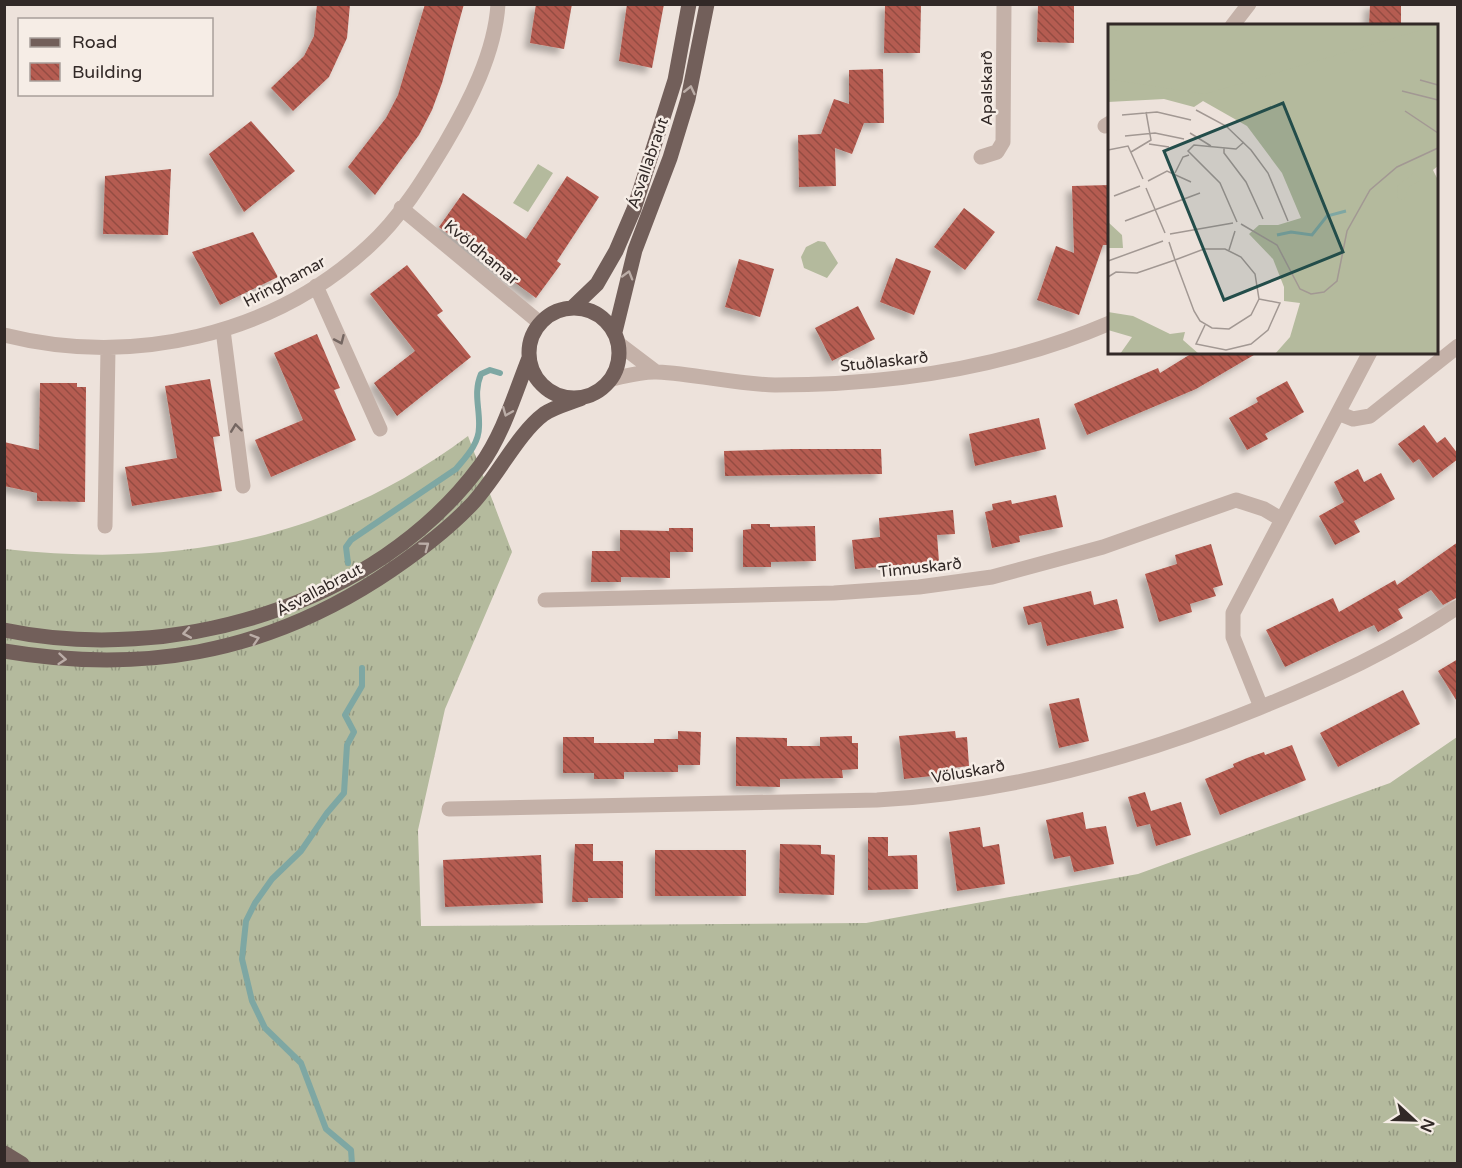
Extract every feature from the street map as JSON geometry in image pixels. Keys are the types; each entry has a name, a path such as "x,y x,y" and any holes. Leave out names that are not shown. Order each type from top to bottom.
{"main road":[{"name":"Ásvallabraut","path":"573,308 597,284 616,251 634,209 675,80 689,4"},
{"name":"Ásvallabraut","path":"617,338 635,250 670,158 688,99 707,4"},
{"path":"573,308 597,314 617,338 618,368 612,379 593,395 582,398 566,398 552,393 540,383 532,370 529,358 529,345 540,323 549,315 573,308"},
{"name":"Ásvallabraut","path":"4,630 49,637 104,641 184,634 242,622 292,604 336,584 408,538 454,496 481,464 502,425 529,358"},
{"name":"Ásvallabraut","path":"4,651 91,661 143,661 236,645 282,630 348,598 431,542 470,506 540,418 582,398"},
{"path":"4,1153 22,1164"}],"street":[{"name":"Hringhamar","path":"4,335 72,347 108,349 158,346 206,336 257,317 316,286 344,268 372,244 442,150 482,69 498,4"},
{"name":"Apalskarð","path":"981,157 997,152 1003,142 1004,4"},
{"path":"1235,24 1249,4"},
{"name":"Kvöldhamar","path":"401,208 540,323"},
{"path":"316,286 380,429"},
{"name":"Stuðlaskarð","path":"612,379 656,372 775,385 851,383 928,375 1028,353 1108,323"},
{"path":"223,330 243,486"},
{"path":"617,338 656,372"},
{"path":"1338,413 1353,419 1370,416 1458,346"},
{"path":"105,526 108,349"},
{"path":"1261,707 1240,659 1232,625 1233,613 1244,588 1369,354"},
{"name":"Tinnuskarð","path":"545,600 834,593 919,587 992,577 1069,557 1236,500 1264,508 1281,519"},
{"name":"Völuskarð","path":"449,809 916,798 1086,766 1171,742 1311,688 1458,607"}],"green space":[{"path":"538,164 553,173 528,212 513,203"},
{"path":"818,241 825,242 838,263 827,278 804,268 801,257 806,247"},
{"path":"468,436 512,552 445,709 418,830 421,926 866,923 1138,874 1390,783 1457,737 1457,1163 5,1164 5,549 68,554 130,554 189,549 248,539 305,523 360,501 415,472"}],"building":[{"path":"317,4 350,4 347,38 329,77 293,111 271,88 304,56 314,36"},
{"path":"425,4 464,4 432,110 419,135 375,195 348,167 386,118 398,95"},
{"path":"536,4 572,4 564,49 530,43"},
{"path":"627,4 664,4 652,68 619,61"},
{"path":"885,4 921,4 920,53 884,53"},
{"path":"1038,4 1074,4 1074,43 1037,42"},
{"path":"1370,4 1401,4 1401,24 1369,24"},
{"path":"883,69 884,123 864,123 852,154 835,148 836,186 799,187 798,135 821,134 834,99 849,104 849,70"},
{"path":"251,121 295,171 244,212 209,154"},
{"path":"171,169 168,235 103,234 105,176"},
{"path":"567,176 599,197 557,261 561,264 536,298 439,227 463,193 526,239"},
{"path":"1108,185 1108,245 1103,245 1079,315 1037,300 1056,246 1074,253 1072,186"},
{"path":"964,208 995,232 965,270 934,247"},
{"path":"253,232 278,277 220,305 192,252"},
{"path":"896,258 931,271 914,315 880,302"},
{"path":"739,259 774,269 760,317 725,307"},
{"path":"407,265 443,311 437,315 471,357 397,416 374,383 415,351 370,294"},
{"path":"858,306 875,339 832,361 815,328"},
{"path":"317,334 340,388 334,390 356,440 271,477 255,440 303,420 274,353"},
{"path":"1191,354 1256,354 1196,389 1087,435 1074,404 1158,368 1160,373"},
{"path":"210,379 220,436 213,437 222,491 132,506 125,467 177,458 165,386"},
{"path":"1287,381 1304,412 1265,434 1268,439 1247,450 1229,418 1258,402 1256,398"},
{"path":"40,383 77,383 77,387 86,387 85,502 37,501 37,493 4,486 4,442 39,450"},
{"path":"1039,418 1046,449 975,466 969,434"},
{"path":"1424,425 1437,443 1445,437 1458,454 1458,459 1433,478 1419,459 1413,463 1398,444"},
{"path":"881,449 882,474 725,476 724,451"},
{"path":"1358,469 1364,482 1381,473 1395,499 1354,521 1360,532 1335,545 1319,516 1344,502 1334,482"},
{"path":"1056,495 1063,527 1019,536 1020,542 992,548 985,512 993,510 992,504 1011,500 1012,504"},
{"path":"953,510 955,534 937,535 939,562 855,569 852,540 880,537 879,518"},
{"path":"751,524 770,524 770,527 815,526 816,561 771,562 771,567 743,567 743,530 751,529"},
{"path":"669,528 693,528 693,552 670,552 670,578 621,577 621,582 591,582 592,551 620,551 620,530 669,531"},
{"path":"1458,542 1458,597 1443,605 1431,590 1398,609 1403,618 1378,632 1374,625 1285,667 1266,630 1333,598 1339,612 1395,580 1397,585"},
{"path":"1211,544 1223,585 1213,588 1216,596 1190,604 1192,612 1159,622 1145,574 1177,564 1175,555"},
{"path":"1091,591 1094,605 1117,599 1124,628 1047,646 1041,622 1028,625 1023,607"},
{"path":"1458,659 1458,703 1438,671"},
{"path":"1403,690 1420,724 1338,767 1320,733"},
{"path":"1079,698 1089,741 1059,748 1049,704"},
{"path":"678,731 701,732 700,765 678,765 678,772 624,772 624,779 594,779 594,773 563,773 563,737 594,737 594,743 654,743 654,739 678,739"},
{"path":"955,731 956,738 967,737 969,766 951,768 951,774 904,779 899,736"},
{"path":"852,736 852,743 858,743 858,769 842,770 843,778 780,779 780,787 736,786 736,737 787,738 787,746 820,746 820,737"},
{"path":"1292,745 1306,780 1220,815 1205,779 1234,767 1233,764 1247,758 1264,752 1265,755"},
{"path":"1145,792 1151,811 1181,802 1191,835 1156,846 1150,824 1137,827 1128,797"},
{"path":"1083,812 1086,829 1106,826 1114,864 1074,872 1070,856 1054,859 1046,820"},
{"path":"980,827 983,847 999,844 1005,884 957,891 949,832"},
{"path":"868,837 888,837 888,856 917,855 918,889 868,890"},
{"path":"575,844 593,844 593,861 623,861 623,898 588,898 588,902 572,902"},
{"path":"780,844 821,845 821,854 835,855 834,895 779,893"},
{"path":"655,850 746,850 746,896 655,896"},
{"path":"541,855 543,903 445,907 443,860"}],"waterway":[{"path":"348,563 346,547 351,540 456,469 464,460 474,445 478,433 477,394 481,374 490,370 500,373"},
{"path":"352,1164 351,1150 326,1129 301,1063 265,1028 252,1001 242,959 246,921 255,903 272,879 301,851 344,793 347,745 354,732 345,715 362,686 362,668"}]}
